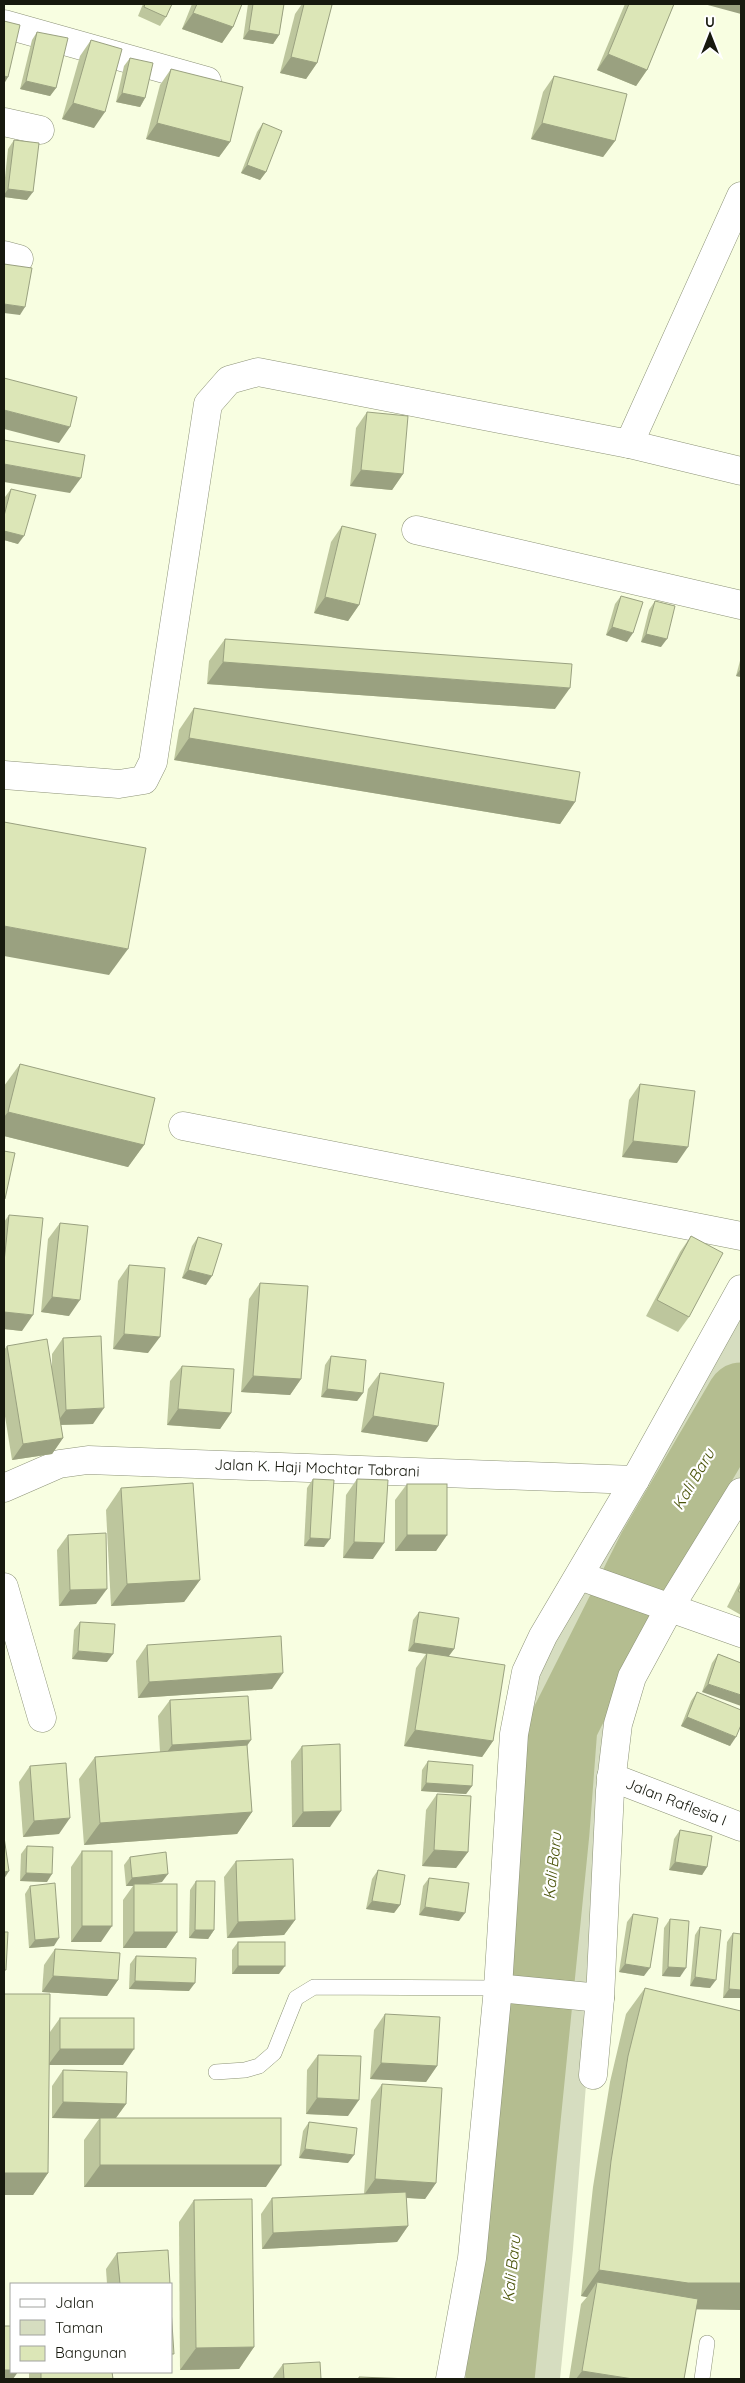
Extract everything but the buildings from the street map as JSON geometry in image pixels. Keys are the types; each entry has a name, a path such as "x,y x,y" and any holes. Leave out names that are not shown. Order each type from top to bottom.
{"street":[{"path":"4,24 222,85"},
{"path":"4,122 40,130"},
{"path":"629,444 741,196"},
{"path":"4,775 119,784 144,780 153,762 208,404 230,380 258,372 629,444 741,470"},
{"path":"416,530 741,604"},
{"path":"183,1126 741,1236"},
{"path":"450,2379 472,2258 507,1989 514,1734 519,1700 526,1672 543,1636 591,1579 635,1480 741,1289"},
{"name":"Jalan K. Haji Mochtar Tabrani","path":"4,1488 58,1464 88,1460 635,1480"},
{"path":"593,2075 588,1996 618,1724 632,1677 670,1607 741,1492"},
{"path":"591,1579 741,1633"},
{"path":"4,1587 42,1718"},
{"name":"Jalan Raflesia I","path":"611,1777 741,1827"},
{"path":"507,1989 588,1996"}],"lane":[{"path":"216,2072 245,2070 259,2066 274,2053 296,1998 314,1987 507,1989"},
{"path":"702,2379 707,2343"}],"green space":[{"path":"741,1289 741,1479 625,1673 593,1996 573,2249 560,2379 450,2379 519,1701"}],"waterway":[{"name":"Kali Baru","path":"500,2379 555,1832 563,1726 652,1549 741,1397"}]}
